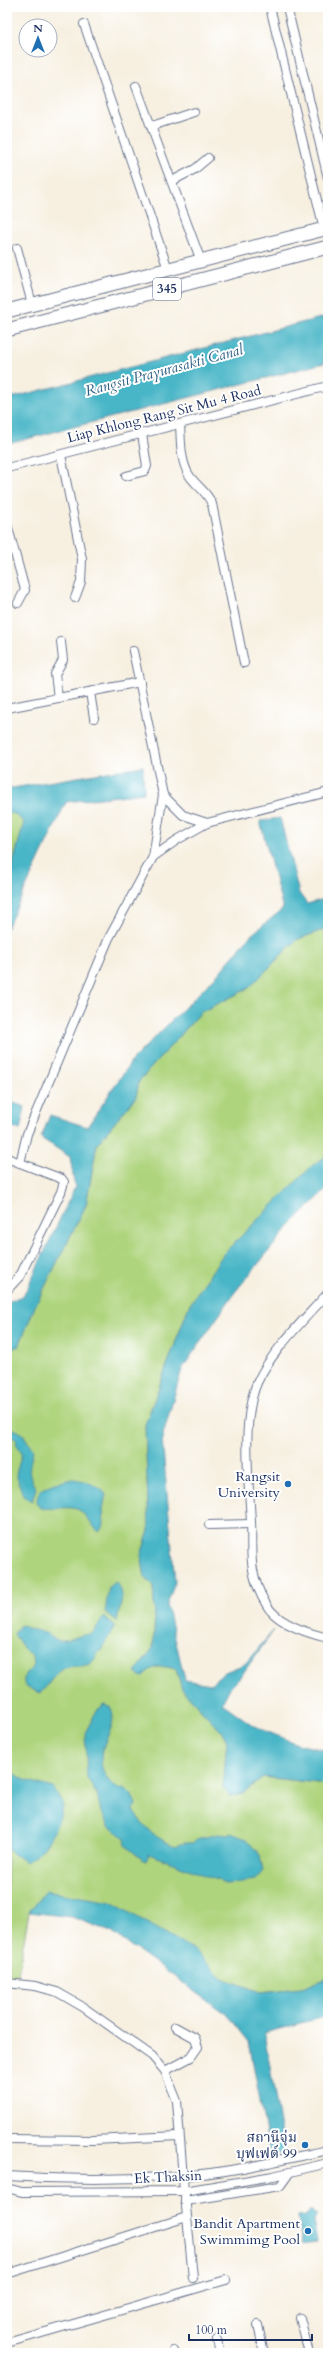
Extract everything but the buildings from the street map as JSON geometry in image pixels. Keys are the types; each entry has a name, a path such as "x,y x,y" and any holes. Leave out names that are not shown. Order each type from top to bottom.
{"main road":[{"name":"345","path":"7,311 326,228"},
{"name":"345","path":"7,330 328,247"}],"street":[{"path":"270,7 326,228"},
{"path":"287,7 328,178"},
{"path":"84,24 168,269"},
{"path":"136,86 201,261"},
{"path":"152,126 194,112"},
{"path":"172,181 196,169 208,158"},
{"path":"18,248 32,304"},
{"name":"Liap Khlong Rang Sit Mu 4 Road","path":"7,468 328,386"},
{"path":"180,424 184,465 190,476 208,493 212,504 244,663"},
{"path":"126,476 145,470 147,466 142,434"},
{"path":"61,454 82,559 81,582 75,598"},
{"path":"7,524 25,590 18,603"},
{"path":"58,698 56,674 63,660 61,642"},
{"path":"20,1163 27,1134 109,938 153,857 163,795 133,651"},
{"path":"7,708 140,682"},
{"path":"90,692 94,718"},
{"path":"153,857 177,840 207,823 328,792"},
{"path":"163,795 183,816 207,823"},
{"path":"7,1158 62,1179 64,1186 20,1276 7,1290"},
{"path":"328,1293 267,1366 252,1397 249,1435 253,1570 265,1604 278,1618 304,1631 328,1638"},
{"path":"210,1525 251,1524"},
{"path":"7,1983 35,1986 57,1992 83,2007 152,2056 165,2071 177,2101 182,2176 193,2278"},
{"path":"165,2071 191,2057 198,2047 195,2038 174,2027"},
{"path":"7,2140 93,2140 179,2136"},
{"path":"7,2176 51,2179 182,2176 267,2163 328,2150"},
{"name":"Ek Thaksin","path":"7,2188 22,2192 185,2195 280,2186 290,2172 328,2163"},
{"path":"7,2274 187,2217"},
{"path":"7,2343 226,2280"},
{"path":"300,2318 309,2353"},
{"path":"258,2325 264,2353"},
{"path":"217,2340 220,2353"}],"green space":[{"path":"13,813 24,822 12,868 7,869 7,814"},
{"path":"328,928 328,1155 313,1165 189,1306 145,1425 149,1531 141,1555 145,1577 153,1586 155,1617 153,1648 135,1673 162,1666 176,1669 182,1689 222,1732 227,1741 223,1788 243,1793 263,1777 328,1784 328,1978 302,1988 260,1992 222,1978 194,1950 45,1891 29,1912 16,1985 7,1984 7,1350 19,1346 35,1306 86,1205 97,1144 136,1097 139,1081 201,1012 249,988 296,940"}],"water":[{"name":"Rangsit Prayurasakti Canal","path":"328,316 328,362 7,444 7,399"},
{"path":"143,766 144,793 66,802 7,928 7,869 12,868 24,822 13,813 7,814 7,789"},
{"path":"280,818 299,893 307,904 328,898 328,928 296,940 249,988 201,1012 139,1081 136,1097 97,1144 86,1205 35,1306 19,1346 7,1350 7,1302 23,1297 75,1187 70,1157 41,1138 50,1115 87,1127 133,1059 218,974 251,935 283,909 260,821"},
{"path":"7,1101 25,1107 20,1130 7,1125"},
{"path":"328,1155 328,1188 292,1223 235,1292 182,1369 162,1438 175,1582 167,1605 185,1680 211,1684 225,1672 245,1664 274,1630 241,1676 231,1686 222,1703 254,1726 297,1744 328,1751 328,1784 263,1777 243,1793 230,1796 223,1788 227,1741 222,1732 182,1689 176,1669 158,1667 150,1670 142,1677 135,1673 153,1648 155,1617 153,1586 145,1577 141,1555 149,1531 145,1425 189,1306 224,1253 313,1165"},
{"path":"7,1410 10,1412 10,1426 13,1430 23,1434 33,1450 30,1474 36,1488 32,1501 23,1496 16,1474 22,1453 16,1443 17,1440 7,1434"},
{"path":"73,1479 82,1480 91,1484 106,1494 103,1509 104,1525 99,1532 79,1510 71,1508 40,1508 36,1502 40,1490 52,1484"},
{"path":"116,1582 122,1596 117,1622 105,1612 109,1587"},
{"path":"104,1617 115,1626 101,1651 98,1652 95,1659 91,1663 82,1666 72,1666 61,1670 45,1689 39,1693 29,1689 25,1685 25,1674 34,1666 34,1661 31,1654 26,1652 14,1634 20,1625 61,1640 92,1634"},
{"path":"105,1705 111,1708 113,1716 112,1725 101,1758 102,1768 112,1784 118,1789 124,1788 131,1794 136,1804 134,1810 146,1828 157,1837 176,1846 184,1843 193,1843 196,1839 219,1834 228,1835 231,1833 246,1839 260,1855 263,1871 255,1880 228,1884 149,1854 146,1861 143,1860 126,1846 125,1838 109,1826 101,1812 97,1795 87,1777 85,1733 97,1710"},
{"path":"7,1769 25,1780 53,1788 64,1805 50,1838 33,1858 25,1862 7,1849"},
{"path":"45,1891 111,1902 194,1950 222,1978 260,1992 302,1988 328,1978 328,2016 264,2033 285,2152 270,2155 249,2042 227,2014 111,1932 72,1917 29,1912"},
{"name":"Bandit Apartment Swimmimg Pool","path":"311,2210 316,2215 313,2220 317,2242 302,2244 298,2216 305,2215"}],"place":[{"name":"Rangsit University","path":"288,1484"},
{"name":"สถานีจุ่ม บุฟเฟต์ 99","path":"305,2145"},
{"name":"Bandit Apartment Swimmimg Pool","path":"308,2231"}]}
